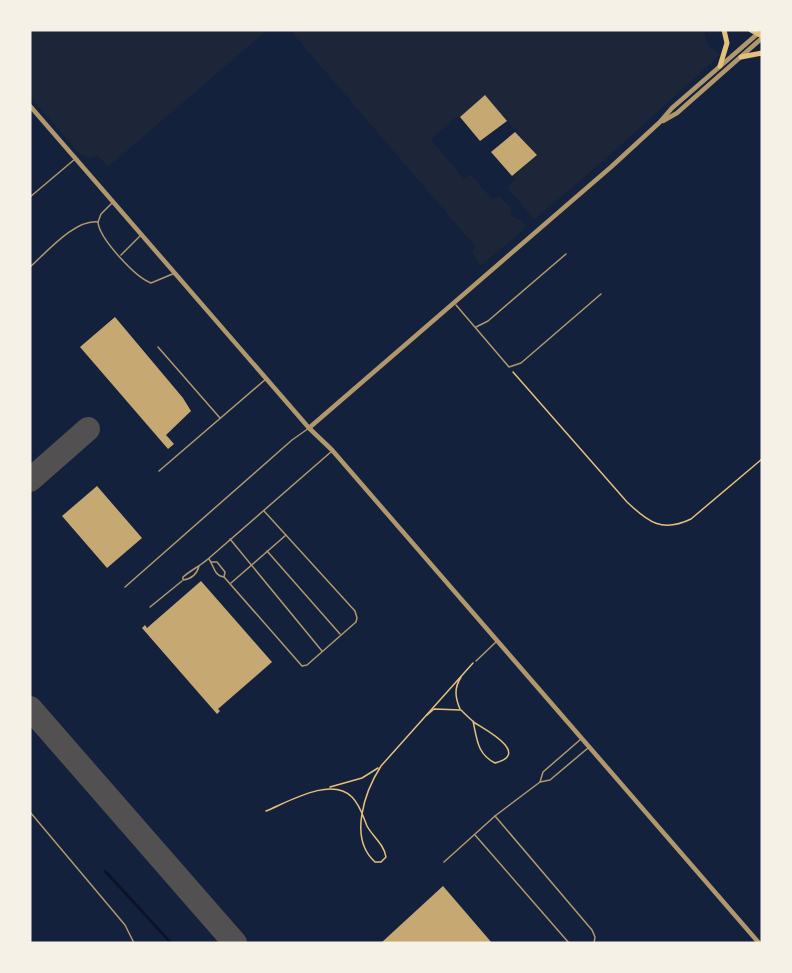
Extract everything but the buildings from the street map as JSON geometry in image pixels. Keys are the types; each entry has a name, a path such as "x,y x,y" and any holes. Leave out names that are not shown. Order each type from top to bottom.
{"main road":[{"path":"720,66 726,43 724,30"},
{"path":"751,30 761,34"},
{"path":"741,57 762,53"}],"street":[{"path":"309,428 611,167 672,108 720,66 761,34"},
{"path":"660,122 677,113 741,57 761,34"},
{"path":"30,107 309,428 332,450 759,943"}],"lane":[{"path":"30,197 76,158"},
{"path":"113,201 101,214 98,222 104,237 120,256 136,274 151,283 176,273"},
{"path":"30,267 76,226 93,221 98,222"},
{"path":"120,256 142,234"},
{"path":"475,327 488,321 566,254"},
{"path":"454,303 509,367 521,363 601,294"},
{"path":"158,346 220,419"},
{"path":"159,471 267,379"},
{"path":"125,587 292,440 309,428"},
{"path":"150,608 183,580 183,577 194,567 208,559 332,450"},
{"path":"208,559 220,577 224,577 302,666 308,665 356,622 355,611 264,511"},
{"path":"230,584 286,535"},
{"path":"230,539 322,652"},
{"path":"267,551 341,635"},
{"path":"211,562 217,562 225,572 224,577"},
{"path":"183,580 188,580 198,572 199,566"},
{"path":"476,661 498,641"},
{"path":"540,782 543,772 582,738"},
{"path":"444,862 495,816 540,782 550,780 589,746"},
{"path":"30,812 124,925 134,943"},
{"path":"495,816 592,930 595,937 594,943"},
{"path":"475,835 568,943"}],"path":[{"path":"509,367 627,502 643,518 655,524 668,526 691,519 762,459"},
{"path":"326,789 334,788 345,792 358,804 362,814 369,829 385,851 386,857 381,862 375,862 368,856 363,846 362,814 365,796 381,766 463,672 476,661"},
{"path":"463,672 456,684 456,698 461,710 507,746 507,754 502,761 495,763 485,758 478,747 473,721"},
{"path":"423,717 434,709 461,710"},
{"path":"266,811 300,796 362,778 381,766"}],"shaded area":[{"path":"30,30 267,30 108,167 97,155 91,158 80,154 30,96"},
{"path":"293,30 704,30 707,44 720,55 535,219 507,187 516,179 514,176 537,155 485,95 459,118 456,117 432,138 432,141 464,179 470,174 492,199 500,196 512,210 510,216 522,221 525,225 523,230 483,264 479,264 472,252 475,246 294,35"}],"waterway":[{"path":"105,871 171,943"}],"taxiway":[{"path":"30,480 88,429"},
{"path":"30,708 235,943"}]}
